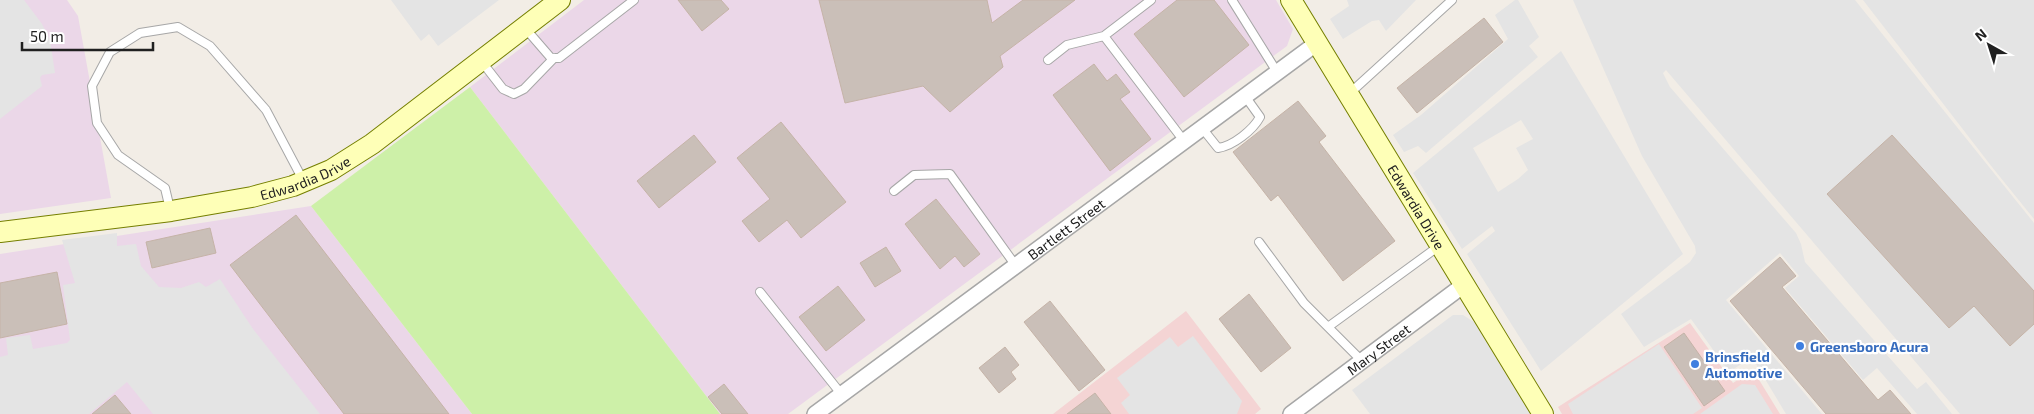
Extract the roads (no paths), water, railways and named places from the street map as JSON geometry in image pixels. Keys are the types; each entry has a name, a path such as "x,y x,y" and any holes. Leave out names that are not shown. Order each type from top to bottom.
{"main road":[{"name":"Edwardia Drive","path":"0,232 170,211 252,198 304,182 331,170 372,144 560,0"},
{"name":"Edwardia Drive","path":"1291,0 1543,414"}],"street":[{"name":"Bartlett Street","path":"815,414 1317,43"},
{"name":"Mary Street","path":"1291,414 1465,284"}],"lane":[{"path":"524,27 542,50 554,58 559,58 634,0"},
{"path":"1048,60 1067,45 1104,36 1151,0"},
{"path":"1232,0 1277,72"},
{"path":"1349,95 1452,0"},
{"path":"170,211 165,188 118,155 97,124 92,86 110,52 140,33 178,27 210,46 266,110 304,182"},
{"path":"1104,36 1184,141"},
{"path":"481,60 502,89 514,94 524,89 554,58"},
{"path":"1202,128 1218,148 1224,147 1242,135 1255,125 1260,117 1245,96"},
{"path":"894,191 914,175 950,174 1016,266"},
{"path":"1259,242 1304,303 1362,361"},
{"path":"1328,327 1440,244"},
{"path":"760,292 842,395"}],"place":[{"name":"Greensboro Acura","path":"1800,346"},
{"name":"Brinsfield Automotive","path":"1695,364"}]}
